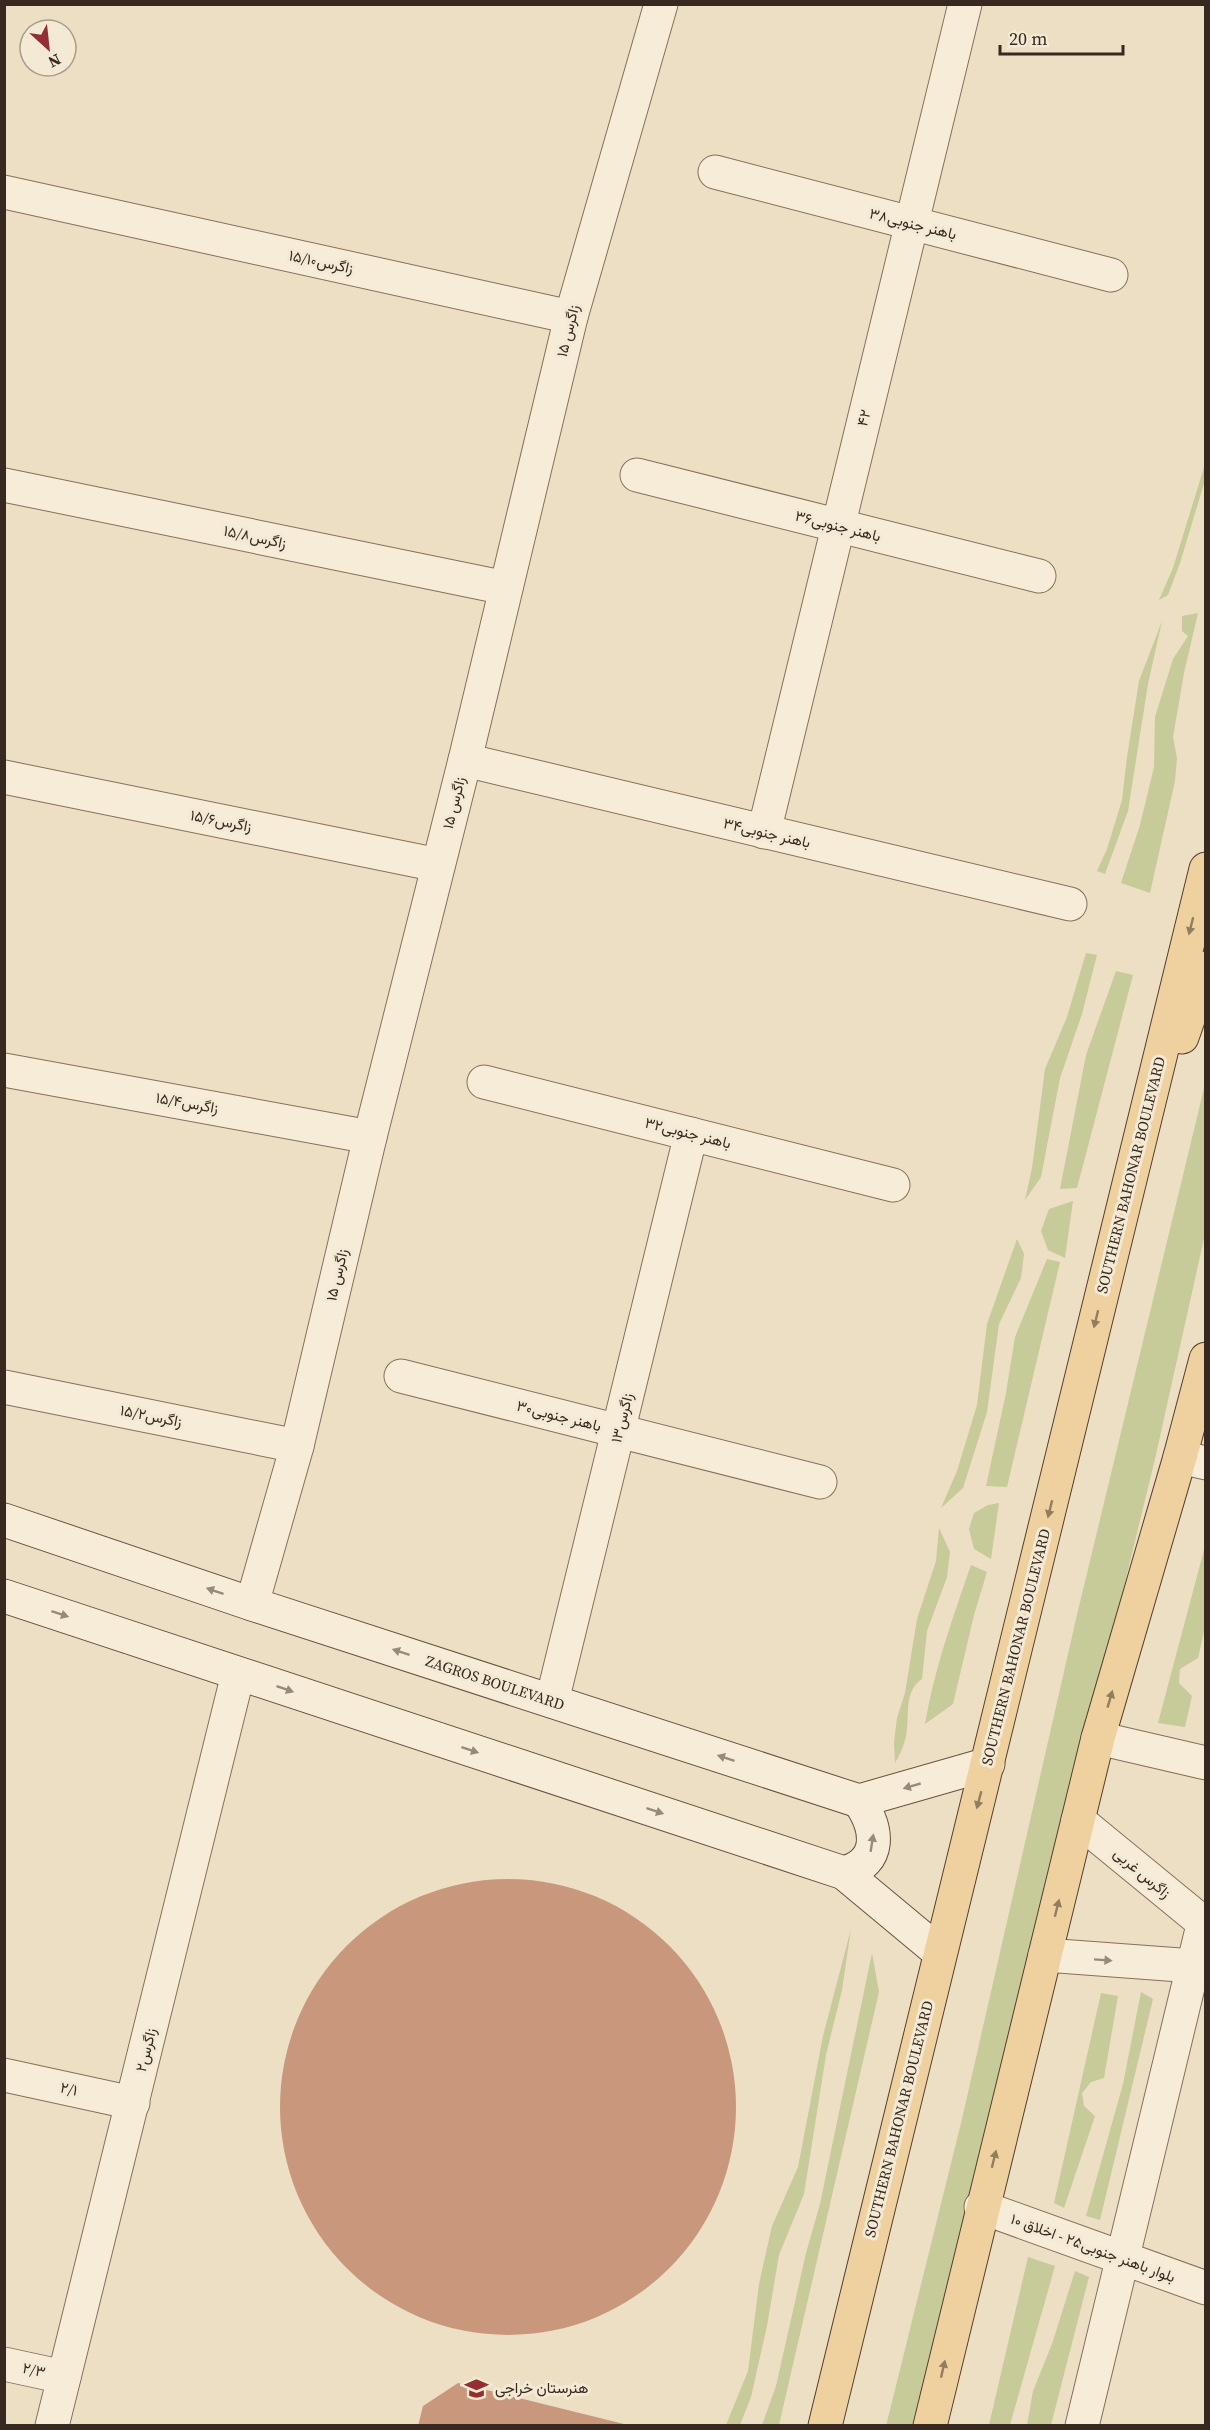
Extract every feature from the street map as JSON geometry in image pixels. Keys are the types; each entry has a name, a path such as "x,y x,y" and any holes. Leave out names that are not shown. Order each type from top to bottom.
{"main road":[{"name":"SOUTHERN BAHONAR BOULEVARD","path":"825,2426 939,1952 988,1764 1206,869"},
{"path":"1128,1185 1206,968"},
{"path":"930,2426 981,2207 1098,1738 1193,1460 1206,1359"}],"street":[{"name":"زاگرس ۱۵","path":"252,1604 297,1446 370,1137 465,760 571,317 661,4"},
{"name":"۴۲","path":"764,832 965,4"},
{"name":"باهنر جنوبی۳۸","path":"715,172 1111,275"},
{"name":"زاگرس۱۵/۱۰","path":"4,192 571,317"},
{"name":"باهنر جنوبی۳۶","path":"637,475 1039,576"},
{"name":"زاگرس۱۵/۸","path":"4,485 506,588"},
{"name":"باهنر جنوبی۳۴","path":"465,760 1070,904"},
{"name":"زاگرس۱۵/۶","path":"4,777 438,865"},
{"name":"زاگرس۱۵/۴","path":"4,1070 370,1137"},
{"name":"باهنر جنوبی۳۲","path":"484,1082 892,1185"},
{"name":"زاگرس۱۳","path":"552,1701 692,1134"},
{"name":"باهنر جنوبی۳۰","path":"401,1376 820,1482"},
{"name":"زاگرس۱۵/۲","path":"4,1387 297,1446"},
{"name":"ZAGROS BOULEVARD","path":"4,1520 252,1604 859,1802"},
{"path":"4,1596 844,1873 939,1952"},
{"name":"زاگرس۲","path":"52,2426 238,1674"},
{"path":"1098,1738 1206,1763"},
{"path":"844,1873 861,1865 872,1850 874,1831 859,1802 988,1764"},
{"name":"زاگرس غربی","path":"1078,1820 1204,1925"},
{"path":"1082,2426 1122,2260 1200,1968 1204,1925"},
{"path":"1045,1955 1200,1968"},
{"name":"۲/۱","path":"4,2075 133,2103"},
{"name":"بلوار باهنر جنوبی۲۵ - اخلاق ۱۰","path":"981,2207 1122,2260 1206,2288"},
{"name":"۲/۳","path":"4,2364 64,2377"}],"green space":[{"path":"1205,464 1205,480 1180,563 1168,595 1159,600 1173,568"},
{"path":"1198,613 1184,673 1173,737 1177,758 1175,781 1150,893 1121,883 1140,825 1154,767 1155,717 1173,659 1188,636 1182,631 1182,616"},
{"path":"1162,621 1148,684 1128,811 1105,874 1097,871 1107,849 1122,800 1139,681"},
{"path":"1086,953 1097,955 1082,1014 1060,1078 1041,1177 1025,1200 1032,1168 1045,1069 1067,1017"},
{"path":"1116,971 1133,975 1077,1188 1060,1189 1086,1055"},
{"path":"1205,1084 1205,1234 1155,1459 920,2425 886,2426 962,2119 1076,1619"},
{"path":"1073,1201 1065,1258 1048,1250 1041,1231 1049,1209"},
{"path":"1017,1239 1024,1254 1021,1278 999,1324 987,1412 963,1488 941,1508 957,1471 977,1405 987,1324"},
{"path":"1047,1259 1060,1262 1007,1487 986,1486 1006,1393 1015,1337"},
{"path":"999,1503 991,1559 974,1549 969,1529 974,1513 988,1505"},
{"path":"939,1528 950,1552 947,1577 927,1631 922,1679 916,1684 910,1697 906,1736 895,1763 894,1742 897,1718 905,1693 917,1619 936,1561"},
{"path":"1205,1546 1205,1627 1198,1658 1180,1669 1179,1683 1192,1696 1185,1727 1158,1723"},
{"path":"971,1565 987,1572 974,1615 953,1704 925,1724 939,1664"},
{"path":"851,1929 842,1990 826,2055 804,2194 779,2255 767,2326 751,2397 740,2425 726,2425 748,2371 759,2284 772,2226 798,2167 823,2036"},
{"path":"872,1953 879,1992 779,2425 762,2425 776,2386 806,2253 820,2204"},
{"path":"1141,1992 1153,1999 1100,2220 1086,2216 1123,2084"},
{"path":"1101,1993 1118,1996 1104,2078 1091,2082 1082,2093 1084,2106 1095,2116 1064,2208 1054,2203"},
{"path":"1028,2257 1055,2266 1010,2425 989,2425"},
{"path":"1075,2271 1089,2277 1051,2425 1027,2425 1033,2391 1052,2344"}],"building":[{"path":"508,1879 553,1883 595,1896 635,1917 670,1945 698,1980 719,2020 732,2062 736,2107 732,2152 719,2194 698,2234 670,2269 635,2297 595,2318 553,2331 508,2335 463,2331 421,2318 381,2297 346,2269 318,2234 297,2194 284,2152 280,2107 284,2062 297,2020 318,1980 346,1945 381,1917 421,1896 463,1883"},
{"path":"458,2383 628,2426 418,2426 423,2406"}],"place":[{"name":"هنرستان خراجی","path":"477,2388"}]}
